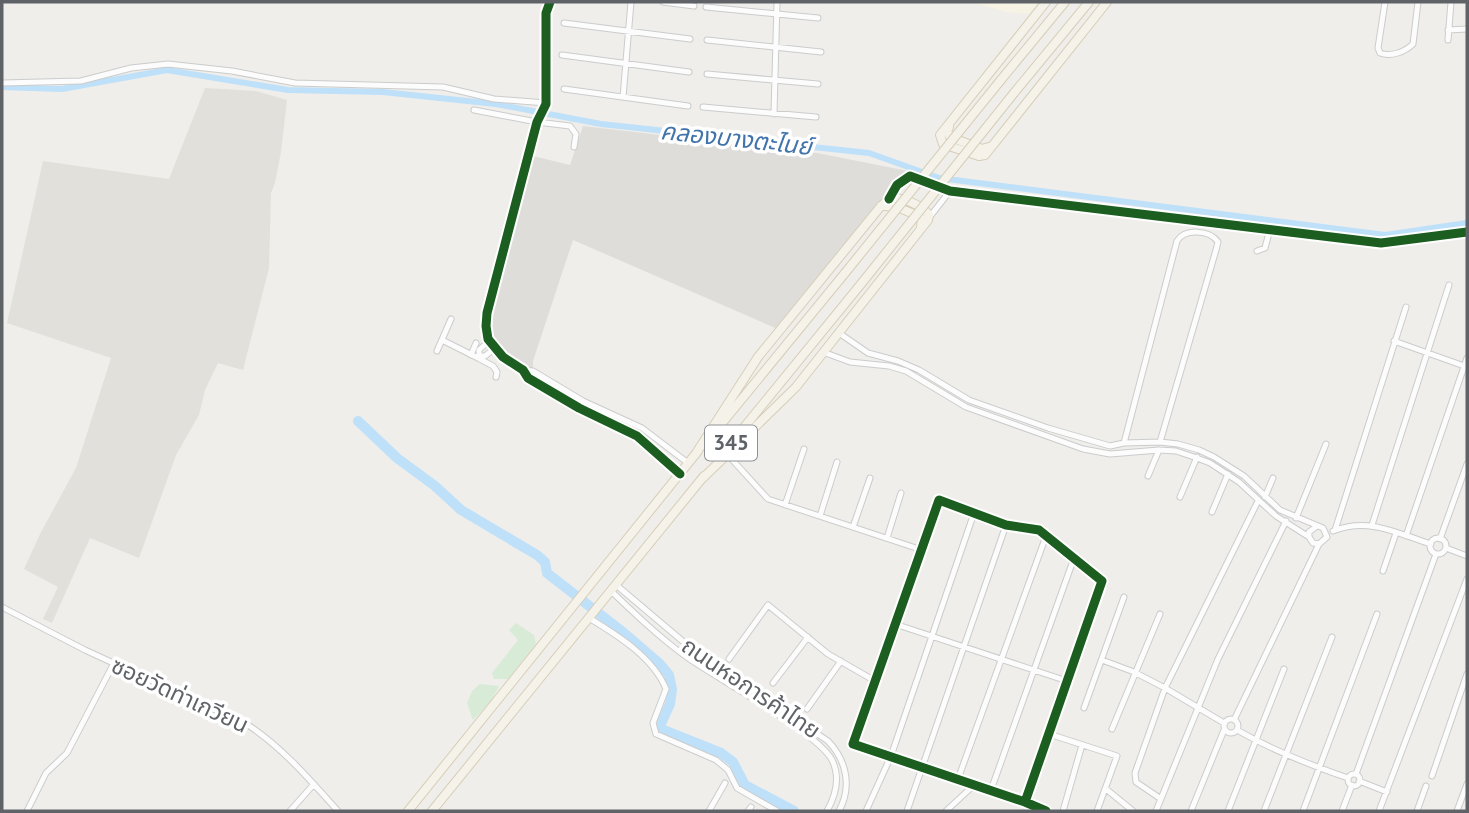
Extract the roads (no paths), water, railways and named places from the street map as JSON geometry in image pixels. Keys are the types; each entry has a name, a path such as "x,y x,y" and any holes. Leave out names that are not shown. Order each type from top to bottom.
{"main road":[{"path":"1046,2 950,122 947,132 950,136 982,149 992,146 1107,2"},
{"name":"345","path":"408,811 1065,2"},
{"name":"345","path":"432,811 1089,2"},
{"path":"695,455 758,357 881,206 889,199 920,206 928,213 928,220 800,382 703,478"},
{"path":"881,206 889,205 922,219 920,230"},
{"path":"771,341 765,352 766,357 771,358 782,351"},
{"path":"790,372 790,383 800,382"}],"street":[{"path":"550,2 546,13 546,105 538,121 487,313 485,326 489,341 494,349 523,370 528,378 579,408 637,436 680,474"},
{"path":"623,97 631,2"},
{"path":"663,2 694,6"},
{"path":"774,114 777,2"},
{"path":"1385,2 1378,39 1380,53 1386,55 1403,52 1413,44 1419,2"},
{"path":"1448,40 1451,2"},
{"path":"706,7 818,18"},
{"path":"564,23 690,38"},
{"path":"1448,30 1467,29"},
{"path":"707,40 821,52"},
{"path":"562,55 689,72"},
{"path":"2,83 81,80 131,68 168,64 232,71 295,83 443,88 494,99 546,105"},
{"path":"707,74 818,84"},
{"path":"564,89 688,106"},
{"path":"703,107 816,117"},
{"path":"474,110 573,127 576,134 574,147"},
{"path":"889,199 897,185 911,176 950,191 1381,243 1467,232"},
{"path":"928,220 950,191"},
{"path":"1257,251 1265,248 1270,229"},
{"path":"1122,452 1177,241 1184,233 1212,235 1218,242 1216,250 1160,442"},
{"path":"1372,526 1449,285"},
{"path":"1335,530 1406,307"},
{"path":"437,351 451,319"},
{"path":"838,333 868,353 909,365 974,402 1048,428 1105,446 1160,442 1199,450 1244,476 1280,510 1324,528 1327,534 1325,541 1320,544 1234,720"},
{"path":"442,340 493,366 497,372 496,377"},
{"path":"478,357 479,350 489,341"},
{"path":"1395,341 1466,367"},
{"path":"471,355 476,343"},
{"path":"478,357 485,356 494,349"},
{"path":"823,352 850,362 889,366 905,371 966,407 1093,452 1110,454 1159,450 1197,458 1228,474 1276,516 1309,537 1312,543 1320,544"},
{"path":"865,363 868,353"},
{"path":"1406,536 1467,359"},
{"path":"523,370 533,371 583,401 642,428 688,463"},
{"path":"948,398 952,391"},
{"path":"579,408 583,401"},
{"path":"637,436 642,428"},
{"path":"1045,436 1048,428"},
{"path":"1296,518 1326,444"},
{"path":"785,505 804,449"},
{"path":"1148,476 1159,450"},
{"path":"1180,497 1199,450"},
{"path":"727,454 768,499 922,550"},
{"path":"820,516 837,462"},
{"path":"1440,539 1467,464"},
{"path":"1212,512 1228,474"},
{"path":"853,527 870,478"},
{"path":"1265,497 1273,478"},
{"path":"887,538 901,493"},
{"path":"1025,802 1102,581 1039,530 1006,525 939,500 853,744 1046,811"},
{"path":"1161,799 1136,782 1135,778 1165,688 1258,501"},
{"path":"875,811 866,810 891,756 974,513"},
{"path":"1156,811 1218,659 1286,521"},
{"path":"1327,534 1357,523 1431,544"},
{"path":"907,811 1006,525"},
{"path":"1309,537 1310,532 1317,526"},
{"path":"1383,571 1396,533"},
{"path":"958,779 1046,536"},
{"path":"1431,544 1440,539 1445,542 1446,548 1442,553 1436,554"},
{"path":"1431,544 1436,554"},
{"path":"1446,548 1467,556"},
{"path":"1359,782 1356,774 1436,554"},
{"path":"991,790 1074,558"},
{"path":"1379,811 1467,579"},
{"name":"ถนนหอการค้าไทย","path":"613,587 673,647 824,750 834,763 837,778 835,793 827,811"},
{"name":"ถนนหอการค้าไทย","path":"613,587 699,655 828,741 838,752 846,773 846,792 839,811"},
{"path":"1084,708 1124,597"},
{"path":"729,659 768,605 808,638 875,681"},
{"name":"ซอยวัดท่าเกวียน","path":"2,607 248,725 270,741 338,811"},
{"path":"1112,729 1160,614"},
{"path":"1303,811 1377,614"},
{"path":"590,616 654,667 662,679 666,689 653,723 656,734 716,760 728,770 737,789 777,811"},
{"path":"895,624 1067,681"},
{"path":"1264,811 1332,636"},
{"path":"774,683 808,638"},
{"path":"1102,660 1165,688 1224,723"},
{"path":"807,709 841,661"},
{"path":"27,811 46,773 67,754 114,663"},
{"path":"1228,811 1283,669"},
{"path":"1432,776 1467,674"},
{"path":"1191,811 1224,730 1224,723 1228,719 1234,720 1238,726 1237,730"},
{"path":"1224,730 1232,734 1237,730"},
{"path":"1237,730 1256,741 1348,778 1352,785"},
{"path":"1049,734 1117,756 1097,811"},
{"path":"1063,811 1082,745"},
{"path":"1348,778 1356,774"},
{"path":"1342,811 1352,785 1359,782 1387,792"},
{"path":"709,811 725,783"},
{"path":"290,811 314,784"},
{"path":"1457,811 1467,784"},
{"path":"946,811 974,785"},
{"path":"1417,811 1426,786"},
{"path":"1106,789 1133,811"}],"waterway":[{"name":"คลองบางตะไนย์","path":"2,87 62,89 167,70 288,90 383,92 496,104 601,124 869,153 939,178 1385,235 1467,223"},
{"path":"358,421 397,458 435,486 461,510 537,555 545,562 547,573 659,663 669,675 672,689 661,729 721,753 733,762 745,785 794,811"}]}
